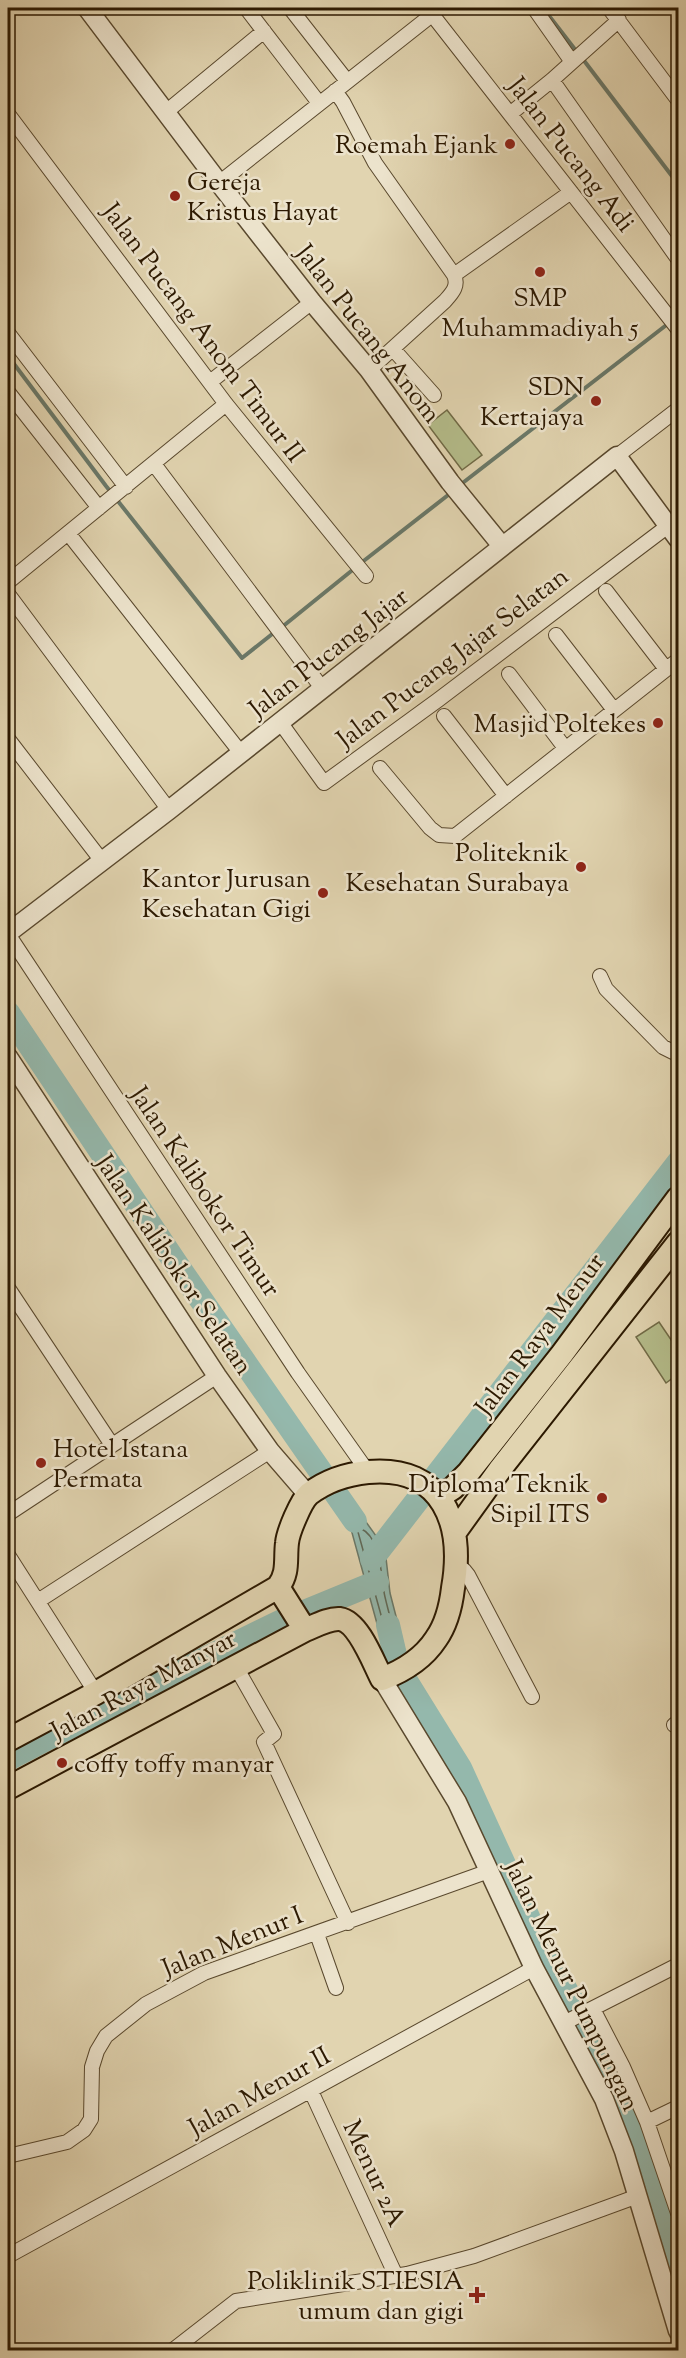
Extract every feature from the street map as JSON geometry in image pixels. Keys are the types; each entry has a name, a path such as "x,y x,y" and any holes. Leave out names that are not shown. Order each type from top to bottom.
{"main road":[{"name":"Jalan Raya Menur","path":"430,1489 453,1488 468,1473 562,1354 678,1198"},
{"path":"645,1242 673,1250"},
{"name":"Jalan Raya Menur","path":"456,1532 505,1463 673,1250"},
{"path":"631,1260 654,1276"},
{"path":"368,1472 390,1472 430,1489 449,1513 456,1532 457,1568 452,1600 443,1628 430,1647 397,1672 364,1643 355,1629 347,1622 340,1619 331,1620 305,1630 278,1587 283,1580 286,1567 288,1534 310,1493 342,1477 368,1472"},
{"name":"Jalan Raya Manyar","path":"8,1740 96,1693 278,1587"},
{"name":"Jalan Raya Manyar","path":"8,1788 305,1630"}],"street":[{"name":"Jalan Pucang Anom","path":"87,8 219,183 312,302 369,370 450,482 502,546"},
{"path":"246,8 319,102"},
{"path":"290,8 347,81"},
{"path":"534,8 577,58"},
{"path":"609,8 678,100"},
{"path":"219,183 335,91 430,11"},
{"name":"Jalan Pucang Adi","path":"430,11 675,322"},
{"path":"510,114 619,20"},
{"path":"166,112 264,31"},
{"path":"552,80 678,259"},
{"path":"335,91 375,163 454,275 456,282 452,293 369,370"},
{"name":"Jalan Pucang Anom Timur II","path":"8,114 226,404 366,576"},
{"path":"454,275 572,192"},
{"path":"210,382 312,302"},
{"path":"8,333 114,497"},
{"path":"393,349 434,395"},
{"path":"8,392 114,497"},
{"path":"9,577 114,497 226,404"},
{"name":"Jalan Pucang Jajar","path":"8,934 678,409"},
{"path":"618,456 673,532"},
{"path":"154,464 322,688"},
{"name":"Jalan Pucang Jajar Selatan","path":"280,722 324,783 673,532"},
{"path":"68,533 241,753"},
{"path":"606,591 666,669"},
{"path":"8,594 169,810"},
{"path":"556,635 614,710"},
{"path":"380,768 430,828 439,835 450,837 461,832 678,660"},
{"path":"509,674 565,748"},
{"path":"444,716 506,796"},
{"path":"8,739 102,861"},
{"name":"Jalan Kalibokor Timur","path":"8,934 291,1363 368,1472"},
{"path":"600,976 606,989 663,1047 678,1052"},
{"name":"Jalan Kalibokor Selatan","path":"8,1056 217,1376 270,1451 310,1493"},
{"path":"8,1288 112,1445"},
{"path":"8,1514 217,1376"},
{"path":"38,1601 270,1451"},
{"path":"8,1555 96,1693"},
{"path":"457,1568 464,1570 468,1575 532,1697"},
{"path":"236,1667 274,1734 264,1742 348,1923"},
{"name":"Jalan Menur Pumpungan","path":"397,1672 534,1968 580,2015 678,2331"},
{"name":"Jalan Menur I","path":"8,2156 67,2142 84,2130 91,2119 92,2067 97,2051 106,2037 146,2004 204,1973 489,1871"},
{"path":"317,1934 336,1988"},
{"path":"678,1965 580,2015 623,2067 647,2122 678,2213"},
{"name":"Jalan Menur II","path":"8,2256 534,1968"},
{"name":"Menur 2A","path":"311,2091 396,2276"},
{"path":"647,2122 678,2107"},
{"path":"179,2349 236,2301 396,2276 474,2256 638,2196"}],"green space":[{"path":"447,410 482,455 462,470 428,425"},
{"path":"659,1322 678,1350 678,1374 666,1383 636,1337"}],"water":[{"path":"343,1490 379,1540 386,1558 390,1593 406,1655 387,1660 351,1529 331,1500"}],"waterway":[{"path":"543,8 577,52"},
{"path":"582,58 678,184"},
{"path":"460,485 678,316"},
{"path":"8,356 106,486 242,658 276,631"},
{"path":"361,563 452,492"},
{"path":"282,627 355,568"},
{"path":"8,1013 177,1265 355,1521"},
{"path":"372,1559 678,1163"},
{"path":"304,1612 377,1582"},
{"path":"8,1759 137,1692 284,1620"},
{"path":"388,1625 398,1668 460,1768 543,1950 575,2006 639,2141 678,2260"}],"place":[{"name":"Roemah Ejank","path":"510,144"},
{"name":"Gereja Kristus Hayat","path":"175,196"},
{"name":"SMP Muhammadiyah 5","path":"540,272"},
{"name":"SDN Kertajaya","path":"596,401"},
{"name":"Masjid Poltekes","path":"658,723"},
{"name":"Politeknik Kesehatan Surabaya","path":"581,867"},
{"name":"Kantor Jurusan Kesehatan Gigi","path":"323,893"},
{"name":"Hotel Istana Permata","path":"41,1463"},
{"name":"Diploma Teknik Sipil ITS","path":"602,1498"},
{"name":"coffy toffy manyar","path":"62,1763"},
{"name":"Poliklinik STIESIA umum dan gigi","path":"477,2295"}]}
